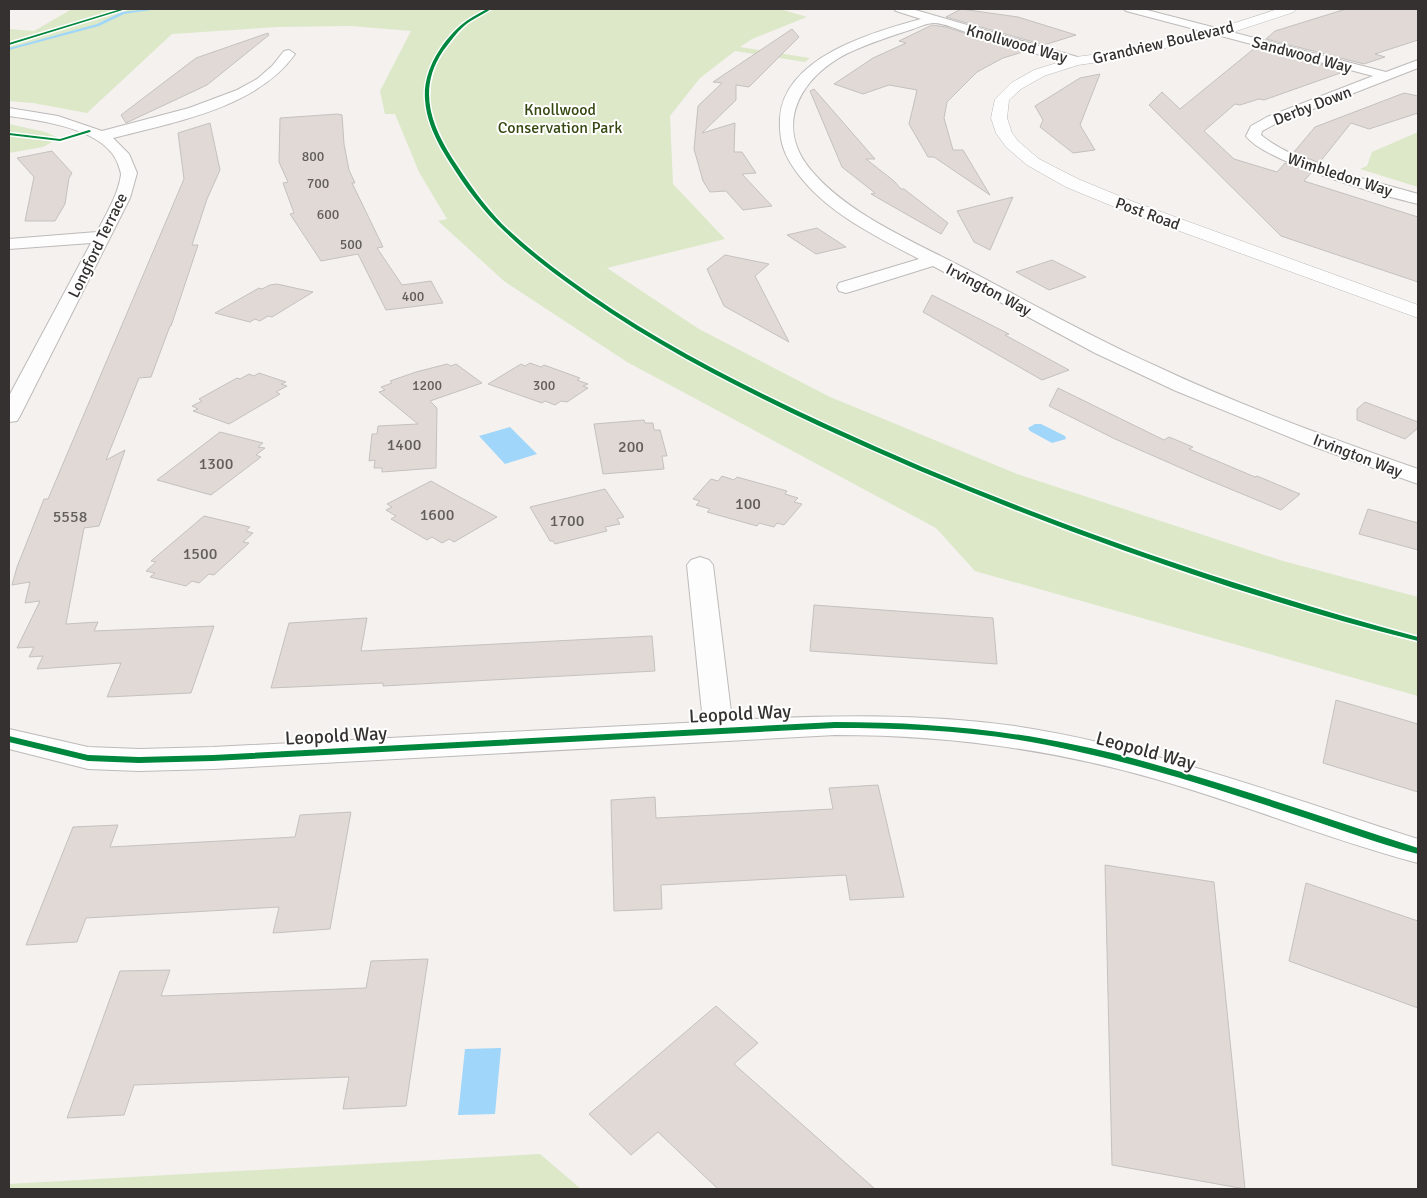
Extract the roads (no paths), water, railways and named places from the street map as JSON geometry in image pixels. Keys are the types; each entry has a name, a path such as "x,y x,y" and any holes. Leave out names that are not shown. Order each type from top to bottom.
{"street":[{"name":"Knollwood Way","path":"900,9 1076,60"},
{"name":"Sandwood Way","path":"1130,9 1387,76"},
{"name":"Grandview Boulevard","path":"1076,60 1106,57 1219,32 1290,9"},
{"name":"Grandview Boulevard","path":"1159,30 1212,14"},
{"name":"Irvington Way","path":"935,19 889,32 860,43 828,60 799,84 791,97 785,117 790,151 816,184 838,203 859,217 935,260 1099,347 1205,396 1418,478"},
{"name":"Grandview Boulevard","path":"1076,60 1089,51 1142,35"},
{"path":"101,136 170,118 228,98 267,77 277,69 289,54"},
{"name":"Post Road","path":"1076,60 1039,73 1016,86 1002,100 999,118 1004,133 1012,144 1033,162 1092,192 1418,312"},
{"name":"Derby Down","path":"1263,147 1253,136 1254,132 1262,125 1418,64"},
{"name":"Longford Terrace","path":"9,112 70,125 101,136 120,152 129,173 122,198 103,237 9,416"},
{"name":"Wimbledon Way","path":"1263,147 1288,158 1418,198"},
{"path":"9,244 103,237"},
{"path":"846,287 935,260"},
{"name":"Leopold Way","path":"700,565 720,730"},
{"name":"Leopold Way","path":"9,739 88,758 139,760 213,758 720,730 880,724 963,731 1072,747 1158,768 1418,851"}],"water":[{"path":"1035,424 1041,424 1065,436 1066,439 1052,443 1030,431 1028,428"},
{"path":"510,427 537,454 505,464 479,436"},
{"path":"501,1048 495,1114 458,1115 465,1049"}],"waterway":[{"path":"9,49 98,25 123,13 156,9"}],"park label":[{"name":"Knollwood Conservation Park","path":"560,118"}]}
